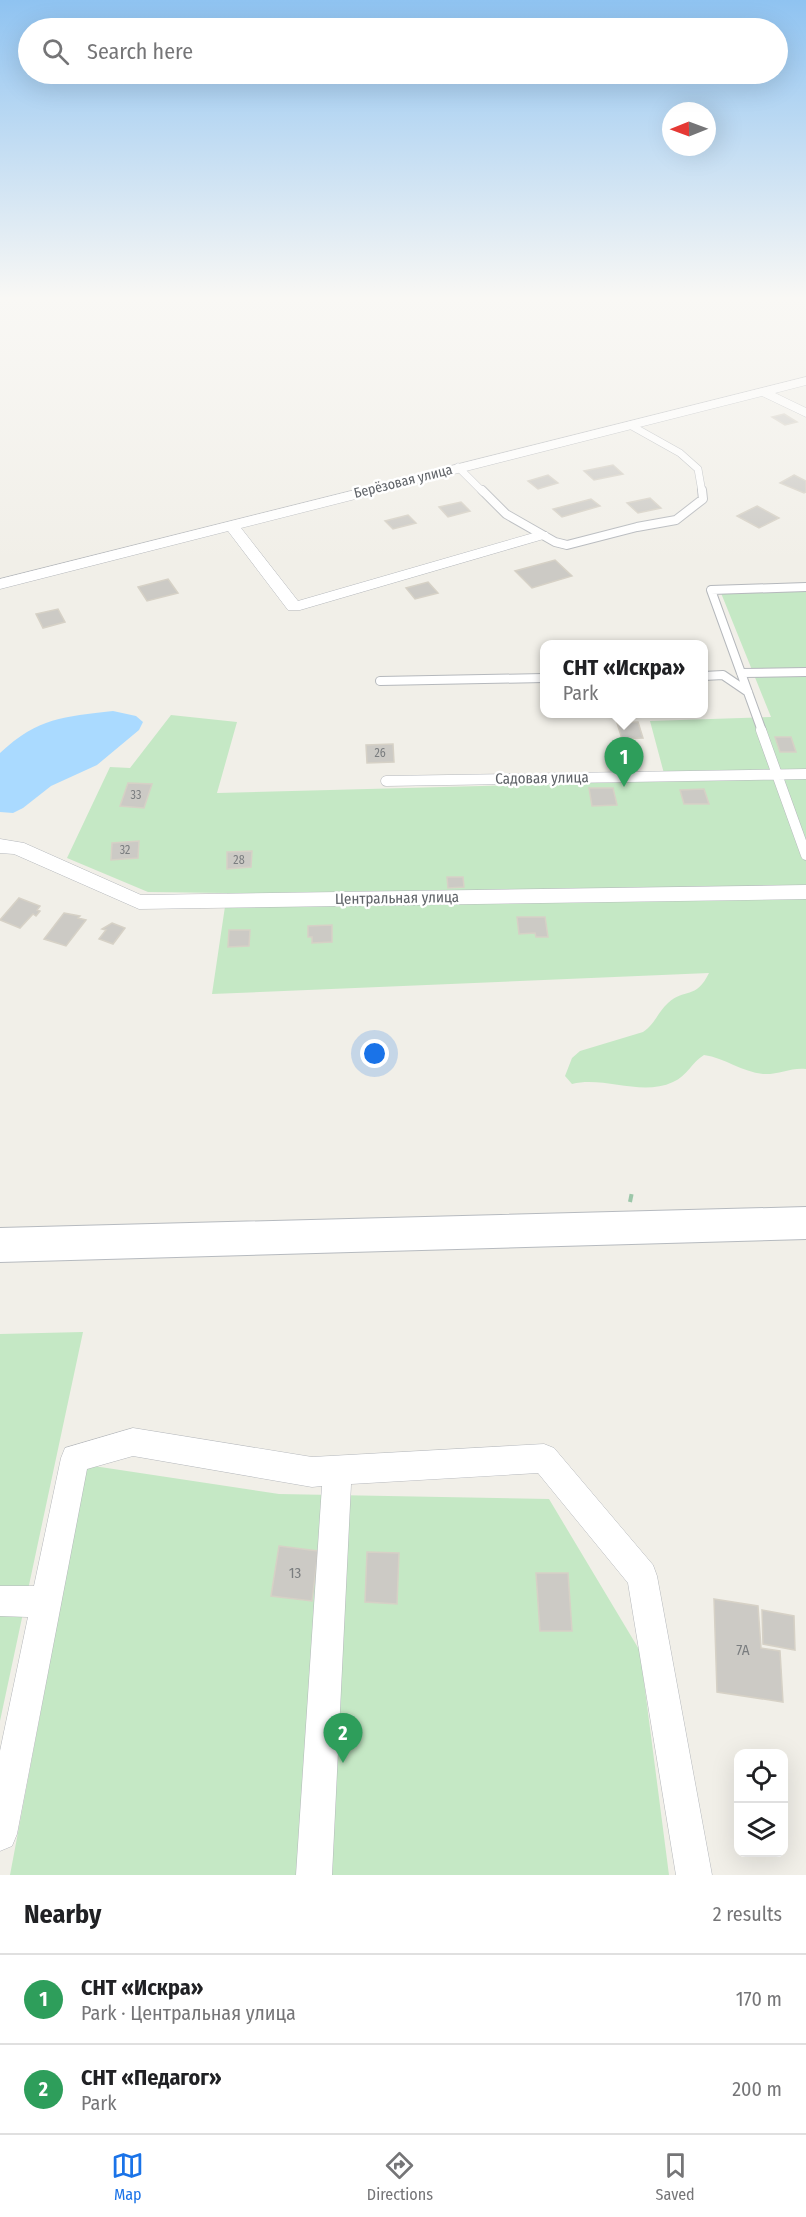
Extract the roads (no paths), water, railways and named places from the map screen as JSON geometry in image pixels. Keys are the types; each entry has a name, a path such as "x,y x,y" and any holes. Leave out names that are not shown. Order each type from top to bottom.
{"main road":[{"path":"0,1245 806,1223"}],"street":[{"name":"Берёзовая улица","path":"0,584 781,388"},
{"path":"764,392 806,413"},
{"path":"231,525 294,607 542,535"},
{"name":"Центральная улица","path":"0,846 17,848 139,902 805,892"},
{"path":"0,1834 75,1458 133,1442 312,1472 544,1458 642,1576 694,1875"},
{"path":"314,1875 337,1471"},
{"path":"0,1601 46,1602"}],"lane":[{"path":"459,467 506,514 555,542 567,545 637,526 676,520 703,499 698,469 680,453 630,425"},
{"path":"806,587 711,590 806,855"},
{"path":"741,673 806,672"},
{"path":"708,676 723,675 748,692"},
{"path":"380,681 540,678"},
{"name":"Садовая улица","path":"386,781 806,774"}],"water":[{"path":"113,711 136,716 143,722 139,730 97,765 51,786 13,813 0,812 0,753 14,741 40,725 66,717"}],"place":[{"name":"СНТ «Искра»","path":"624,787"},
{"name":"СНТ «Педагог»","path":"343,1763"}]}
